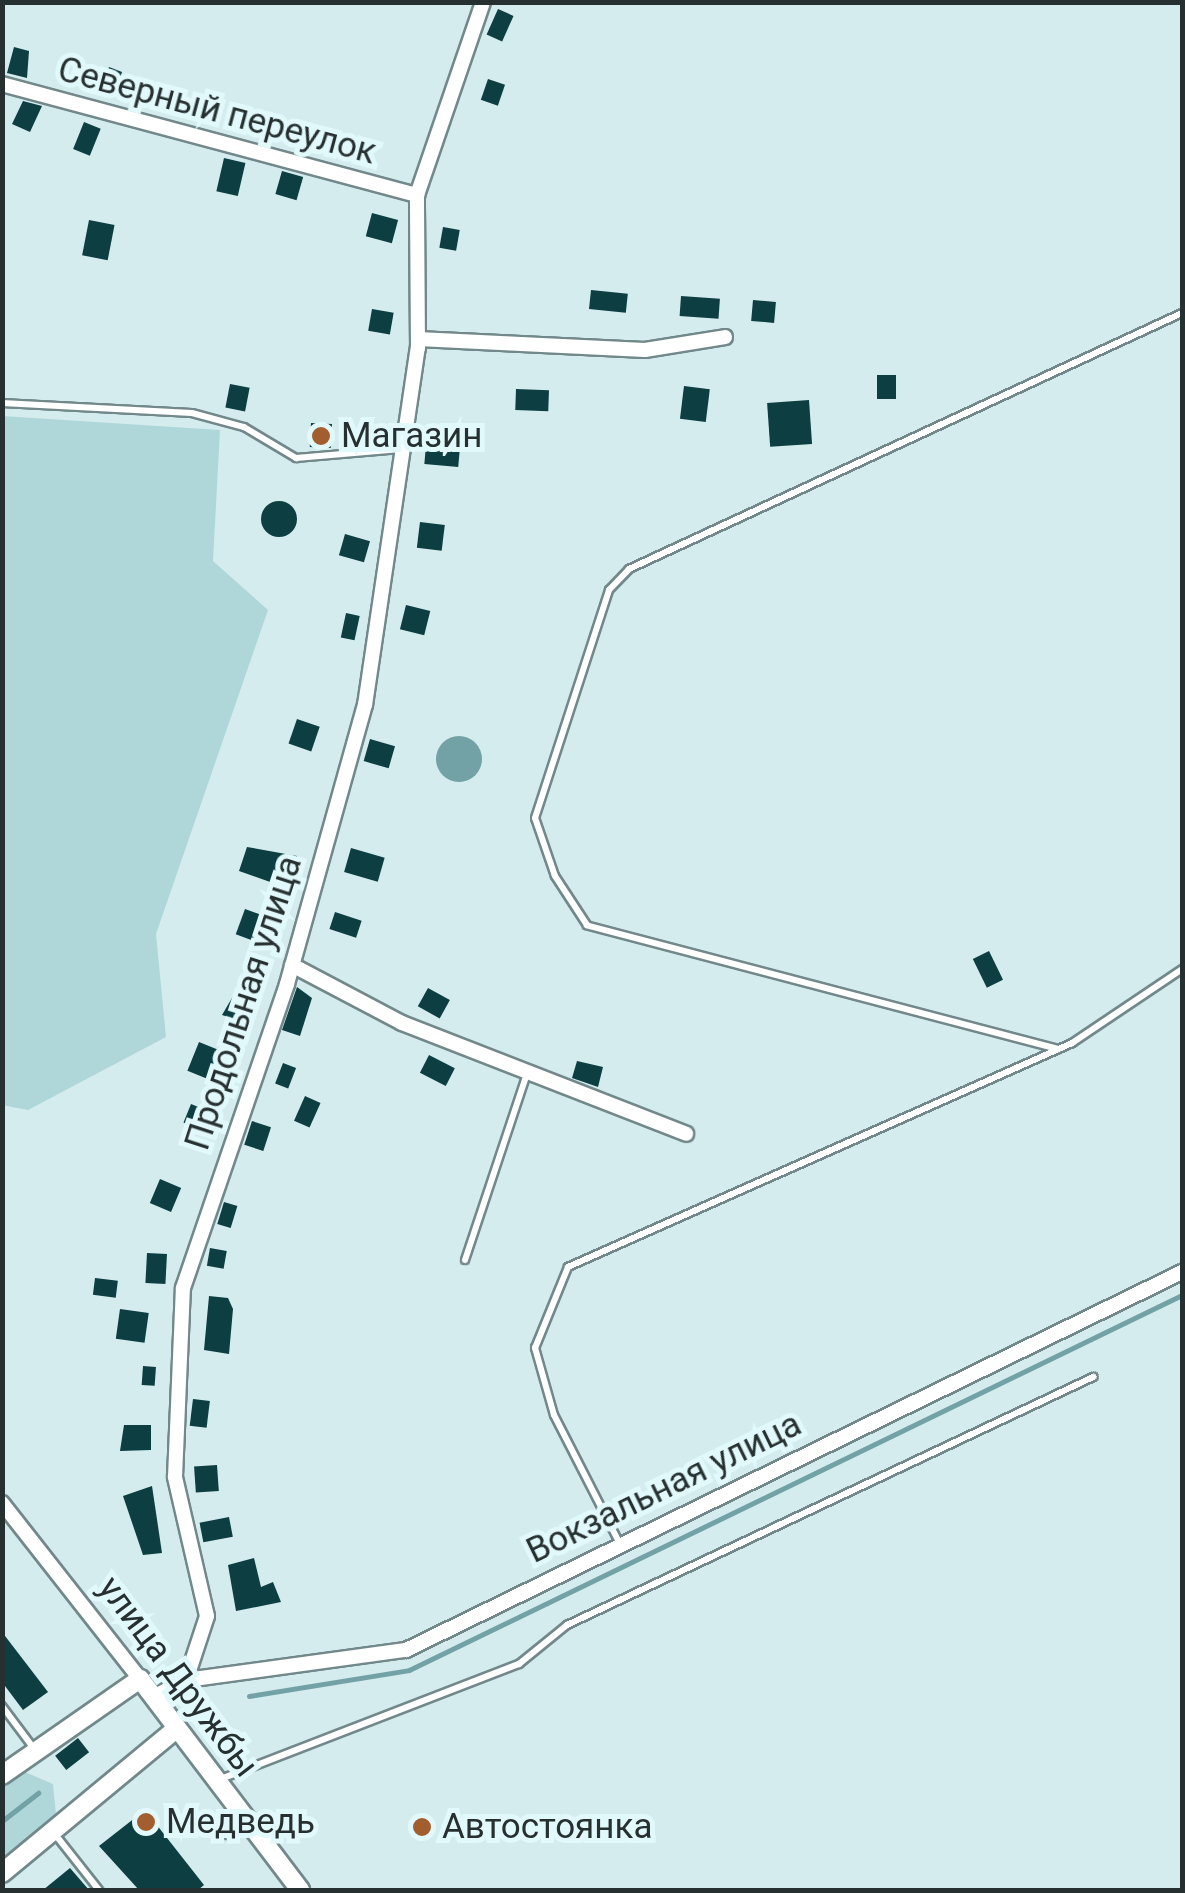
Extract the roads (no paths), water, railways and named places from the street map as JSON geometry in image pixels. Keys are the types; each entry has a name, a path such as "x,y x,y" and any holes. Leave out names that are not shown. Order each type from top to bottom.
{"street":[{"name":"Продольная улица","path":"186,1680 207,1616 176,1477 183,1288 292,966 364,705 418,339 417,195 483,2"},
{"name":"Северный переулок","path":"2,84 417,195"},
{"path":"418,339 646,350 725,338"},
{"path":"292,966 402,1023 686,1134"},
{"name":"Вокзальная улица","path":"153,1696 186,1680 406,1650 1182,1272"},
{"name":"улица Дружбы","path":"2,1503 300,1890"},
{"path":"2,1775 140,1679"},
{"path":"2,1873 177,1728"}],"lane":[{"path":"1058,1049 587,925 555,876 535,818 609,590 628,568 1182,313"},
{"path":"2,403 192,413 244,426 296,458 403,449"},
{"path":"621,1545 554,1414 535,1348 568,1266 1058,1049 1182,969"},
{"path":"466,1260 528,1072"},
{"path":"216,1780 519,1664 567,1625 1093,1377"},
{"path":"2,1706 36,1752"},
{"path":"227,1836 246,1820"},
{"path":"54,1833 98,1890"}],"waterway":[{"path":"249,1696 409,1670 1182,1295"},
{"path":"2,1821 38,1793"}],"place":[{"name":"Магазин","path":"321,436"},
{"name":"Медведь","path":"146,1822"},
{"name":"Автостоянка","path":"422,1827"}]}
